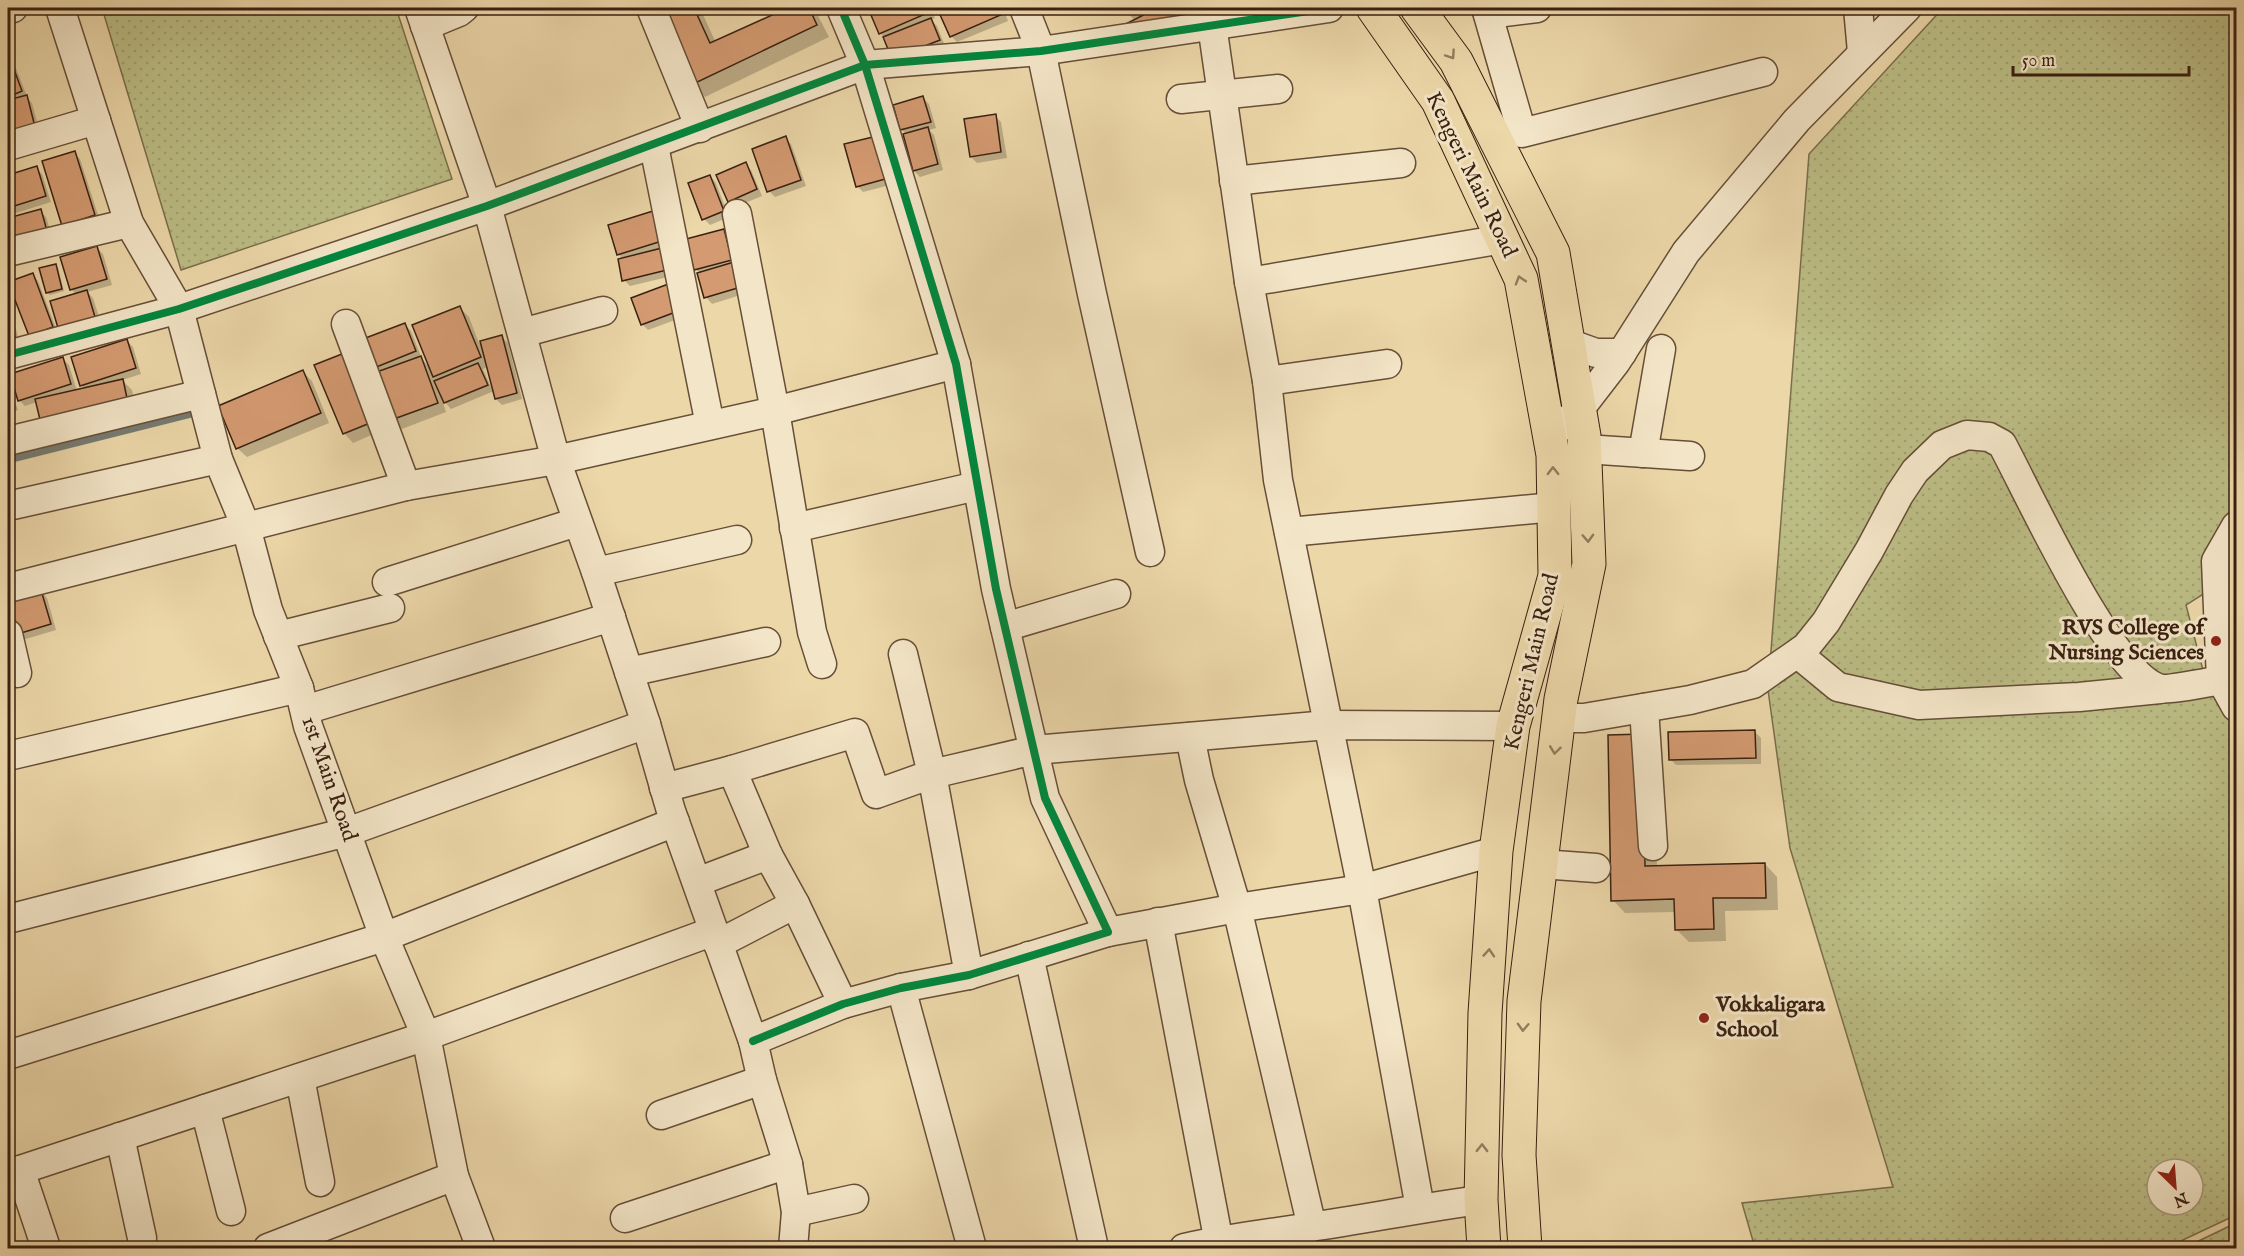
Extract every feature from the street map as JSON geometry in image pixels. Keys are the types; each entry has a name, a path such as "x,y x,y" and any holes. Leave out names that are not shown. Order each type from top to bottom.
{"main road":[{"name":"Kengeri Main Road","path":"1373,8 1438,101 1521,279 1552,454 1555,576 1513,726 1496,851 1485,1013 1481,1200 1484,1248"},
{"name":"Kengeri Main Road","path":"1417,8 1511,140 1553,253 1585,449 1589,564 1559,718 1524,1001 1519,1155 1525,1248"}],"street":[{"path":"8,9 13,8"},
{"name":"1st Main Road","path":"60,8 129,223 179,309 218,459 246,527 268,610 302,699 308,726 384,937 426,1036 454,1176 481,1248"},
{"path":"464,8 459,12 422,17 487,206 556,460 611,617 675,822 753,1041 762,1080 788,1164 796,1212 793,1248"},
{"path":"651,8 700,128"},
{"path":"841,8 865,65 956,364 1005,627 1045,798 1108,932"},
{"path":"1024,8 1041,51 1092,294 1150,552"},
{"path":"8,356 179,309 487,206 654,146 865,65 1041,51 1212,25 1250,14 1329,8"},
{"path":"1537,8 1487,11 1511,140 1763,72"},
{"path":"1858,8 1862,52"},
{"path":"1549,437 1580,410 1622,353 1686,252 1797,120 1907,8"},
{"path":"1212,25 1249,282 1267,381 1278,480 1362,889 1420,1208"},
{"path":"1181,99 1278,89"},
{"path":"8,146 96,120"},
{"path":"654,146 710,424"},
{"path":"1234,181 1401,163"},
{"path":"737,214 775,411 812,632 822,664"},
{"path":"8,252 129,223"},
{"path":"1249,282 1503,239"},
{"path":"522,333 603,311"},
{"path":"346,324 406,486"},
{"path":"1568,343 1596,353 1622,353"},
{"path":"1643,453 1661,349"},
{"path":"8,588 406,486 556,460 775,411 956,364"},
{"path":"1267,381 1387,364"},
{"path":"8,441 201,394"},
{"path":"1559,718 1584,718 1690,700 1753,684 1798,654 1806,648 1826,622 1915,471 1942,445 1967,435 1989,436 2002,444 2069,574 2121,657 2140,678 2160,689"},
{"path":"1585,449 1690,456"},
{"path":"8,506 218,459"},
{"path":"794,528 977,486"},
{"path":"1288,532 1554,507"},
{"path":"278,636 577,522"},
{"path":"2236,526 2216,561 2221,680 2236,707"},
{"path":"596,572 737,540"},
{"path":"1005,627 1116,594"},
{"path":"8,756 302,699 611,617"},
{"path":"8,634 17,673"},
{"path":"629,672 766,642"},
{"path":"903,654 932,774 969,975"},
{"path":"1798,654 1838,687 1919,705 2079,697 2221,680"},
{"path":"1644,708 1653,846"},
{"path":"8,919 347,832 646,724"},
{"path":"664,788 855,733 876,794 932,774 1034,750 1328,725 1513,726"},
{"path":"1190,736 1199,780 1237,908 1312,1227"},
{"path":"732,770 768,855 795,904 843,1004"},
{"path":"8,1055 384,937 675,822"},
{"path":"753,1041 843,1004 901,988 969,975 1108,932 1237,908 1362,889 1496,851"},
{"path":"697,882 768,855"},
{"path":"1541,864 1596,868"},
{"path":"46,1248 14,1172 426,1036 716,937 795,904"},
{"path":"1158,922 1219,1244"},
{"path":"1029,956 1094,1248"},
{"path":"901,988 972,1248"},
{"path":"300,1078 320,1182"},
{"path":"660,1115 762,1080"},
{"path":"205,1109 231,1211"},
{"path":"120,1137 142,1238"},
{"path":"625,1218 788,1164"},
{"path":"268,1248 454,1176"},
{"path":"796,1212 854,1199"},
{"path":"1184,1248 1219,1244 1420,1208 1481,1200"}],"green space":[{"path":"102,8 396,8 452,179 181,270"},
{"path":"1943,8 2236,8 2236,573 2186,605 2205,678 2236,731 2236,1215 2166,1248 1755,1248 1742,1203 1893,1187 1790,848 1768,690 1809,154"},
{"path":"2236,1223 2236,1248 2184,1248"}],"building":[{"path":"654,8 694,8 710,43 781,11 779,8 809,8 817,25 691,85"},
{"path":"868,8 928,8 930,12 879,34"},
{"path":"937,8 1000,8 1003,14 950,37"},
{"path":"1122,8 1138,8 1125,13"},
{"path":"1157,8 1206,8 1211,18 1120,27"},
{"path":"931,18 940,40 892,59 883,37"},
{"path":"8,53 22,91 8,97"},
{"path":"27,95 36,131 8,138 8,100"},
{"path":"923,96 931,122 900,130 893,105"},
{"path":"996,114 1001,152 970,157 964,119"},
{"path":"928,127 938,164 913,171 903,134"},
{"path":"786,136 801,180 767,192 752,149"},
{"path":"877,136 889,178 856,187 844,144"},
{"path":"75,151 95,215 62,226 42,161"},
{"path":"746,162 757,189 728,202 716,175"},
{"path":"37,166 46,196 8,208 8,175"},
{"path":"710,175 724,211 702,220 688,183"},
{"path":"41,209 47,231 11,240 8,218"},
{"path":"653,211 662,241 617,255 608,225"},
{"path":"724,229 732,260 694,270 686,239"},
{"path":"97,246 107,279 70,290 60,257"},
{"path":"666,247 671,269 622,281 618,259"},
{"path":"734,262 741,287 704,298 697,273"},
{"path":"56,264 62,289 46,293 39,268"},
{"path":"33,273 53,327 29,336 8,282"},
{"path":"671,283 681,310 641,325 631,298"},
{"path":"87,290 95,317 58,328 50,301"},
{"path":"460,306 481,357 433,377 412,325"},
{"path":"8,315 15,337 8,339"},
{"path":"405,323 416,351 374,368 363,339"},
{"path":"502,335 517,393 495,399 480,341"},
{"path":"127,339 136,368 80,386 71,357"},
{"path":"347,352 375,421 343,434 314,365"},
{"path":"421,356 438,403 391,420 374,373"},
{"path":"63,357 71,384 18,401 10,374"},
{"path":"478,363 488,385 444,403 434,381"},
{"path":"303,370 321,413 236,449 218,406"},
{"path":"123,379 129,408 42,428 35,399"},
{"path":"8,389 13,404 8,406"},
{"path":"41,590 51,624 11,636 8,622 8,599"},
{"path":"1755,730 1756,758 1669,760 1668,732"},
{"path":"1643,734 1645,866 1765,863 1766,898 1713,898 1714,929 1675,930 1674,899 1611,901 1608,735"}],"waterway":[{"path":"8,460 195,413"}],"cycle path":[{"path":"753,1041 843,1004 901,988 969,975 1108,932 1045,798 996,589 956,364 865,65 841,8"},
{"path":"8,355 179,309 487,206 865,65 1041,51 1329,8"}],"place":[{"name":"RVS College of Nursing Sciences","path":"2216,641"},
{"name":"Vokkaligara School","path":"1704,1018"}]}
